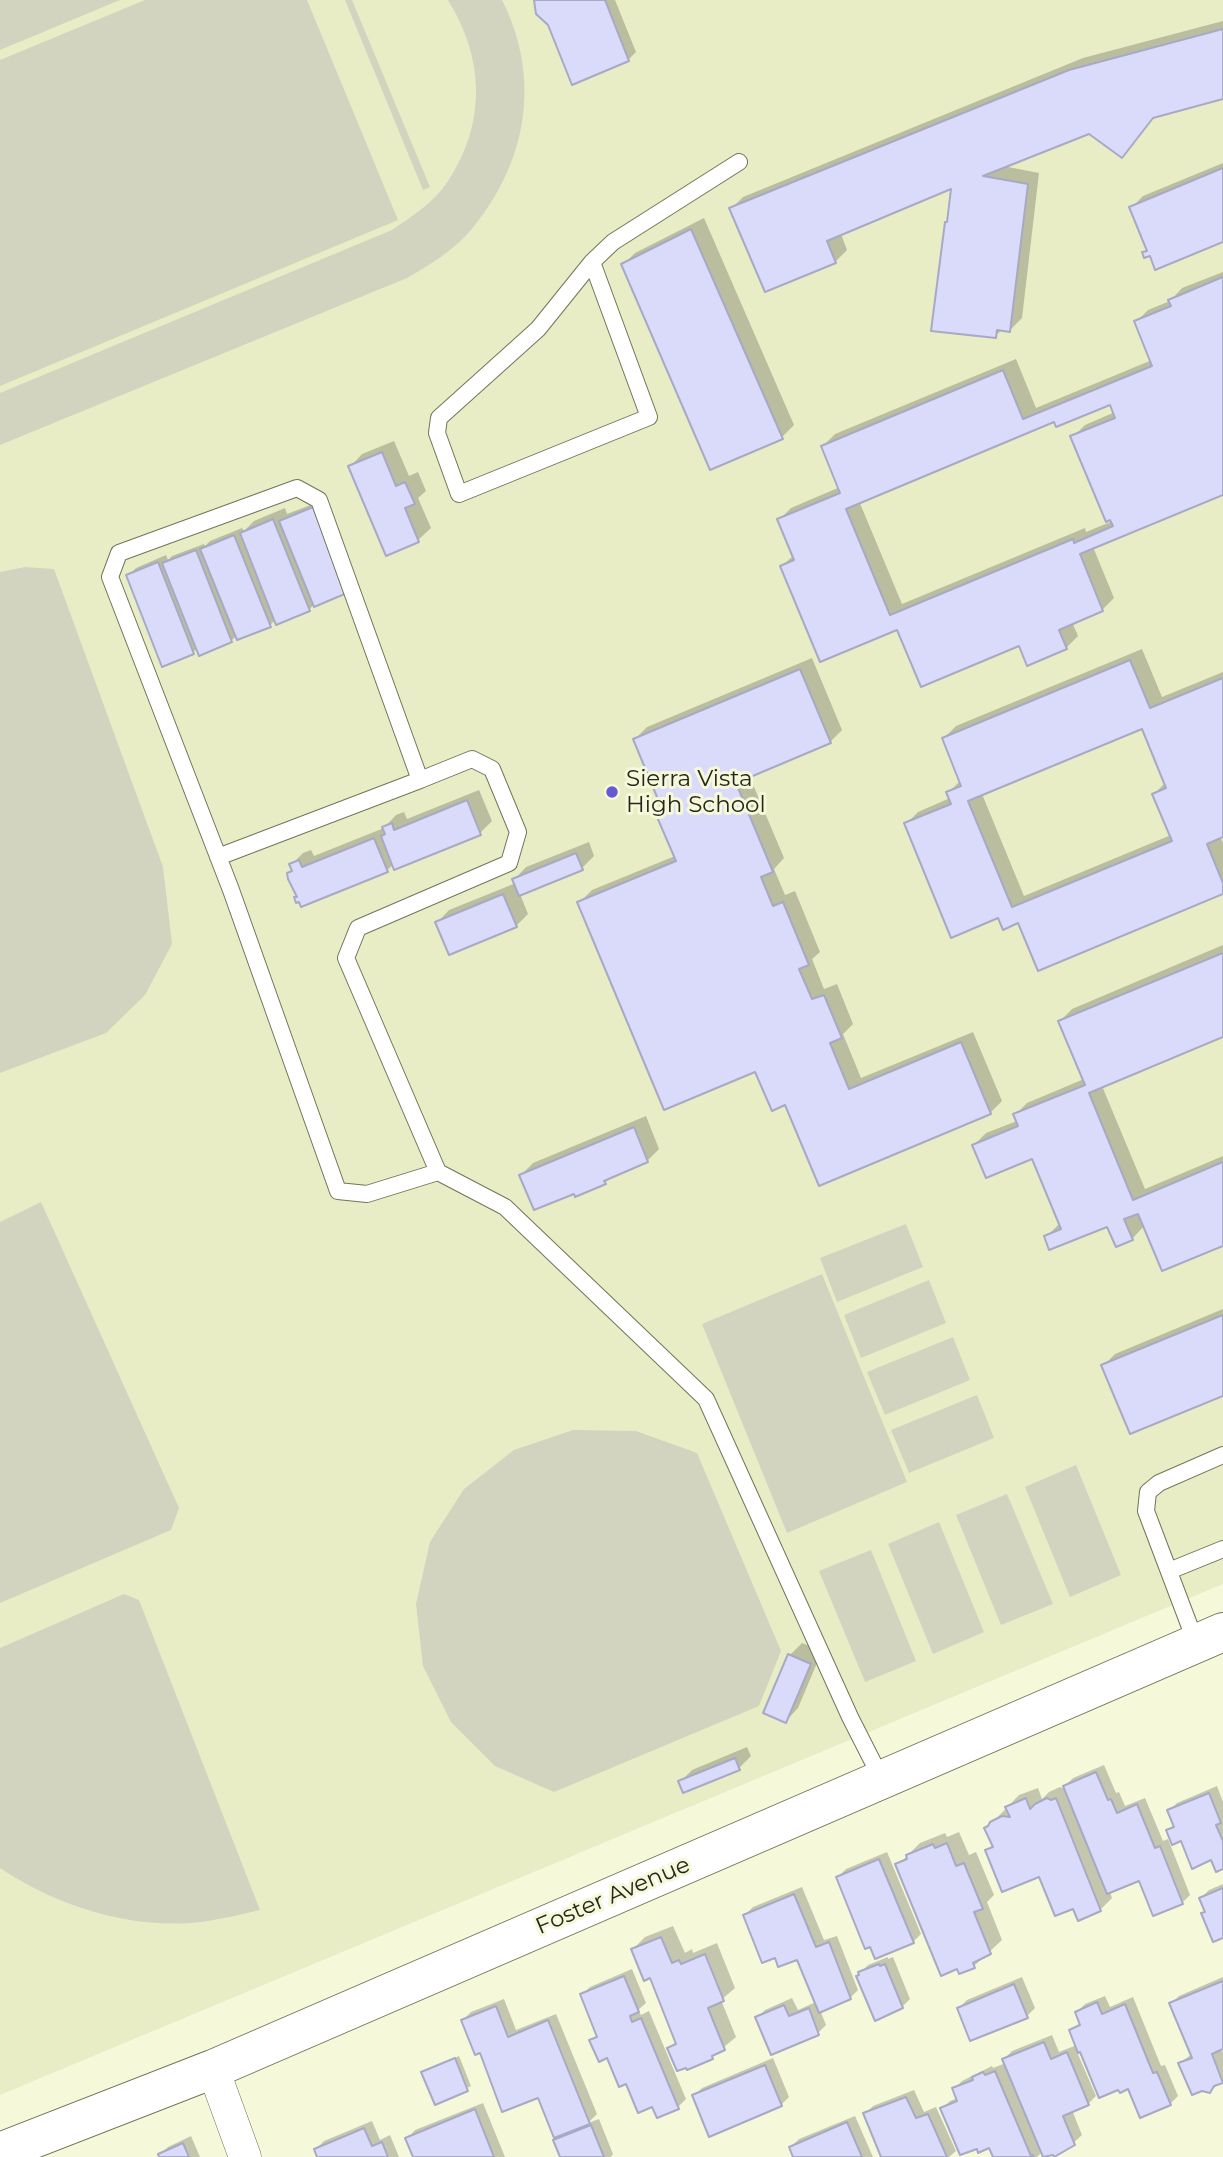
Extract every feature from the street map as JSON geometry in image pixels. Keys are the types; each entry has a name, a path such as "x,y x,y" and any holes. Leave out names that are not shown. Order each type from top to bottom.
{"street":[{"name":"Foster Avenue","path":"0,2152 213,2069 1210,1637"},
{"path":"213,2069 246,2157"}],"lane":[{"path":"592,262 649,417 459,494 437,433 439,418 538,329 592,262 613,242 738,162"},
{"path":"420,780 319,500 297,488 119,553 110,577 218,857 338,1191 367,1194 438,1172"},
{"path":"218,857 471,759 492,769 519,832 509,863 358,928 346,958 438,1172 505,1207 706,1399 850,1717 882,1780"},
{"path":"1210,1637 1169,1572 1146,1511 1148,1492 1159,1483 1223,1455"},
{"path":"1169,1572 1223,1549"}],"shaded area":[{"name":"Sierra Vista High School","path":"0,0 1223,0 1223,1584 0,2095"},
{"path":"0,0 120,0 0,50"},
{"path":"145,0 307,0 398,220 0,386 0,60"},
{"path":"345,0 352,0 430,187 423,190"},
{"path":"448,0 502,0 522,60 525,90 523,120 505,177 490,204 457,244 407,278 0,445 0,393 392,230 437,196 461,159 475,113 474,67 469,44"},
{"path":"25,567 54,569 163,867 172,944 145,995 106,1033 0,1073 0,572"},
{"path":"41,1202 179,1508 171,1530 0,1603 0,1222"},
{"path":"906,1224 923,1267 837,1302 820,1258"},
{"path":"822,1274 907,1482 787,1533 702,1324"},
{"path":"929,1280 946,1323 861,1358 844,1315"},
{"path":"953,1337 970,1380 885,1415 867,1372"},
{"path":"977,1395 994,1438 909,1473 891,1430"},
{"path":"573,1430 636,1431 697,1453 781,1651 759,1706 554,1792 495,1766 451,1722 423,1666 416,1604 430,1542 464,1489 514,1450"},
{"path":"1076,1465 1121,1575 1070,1597 1025,1487"},
{"path":"1007,1494 1053,1604 1001,1625 956,1515"},
{"path":"939,1522 984,1632 933,1654 888,1544"},
{"path":"871,1550 916,1661 865,1682 819,1571"},
{"path":"124,1594 139,1600 260,1910 208,1921 181,1923 126,1919 73,1905 0,1868 0,1648"}],"building":[{"path":"534,0 605,0 629,61 572,85 548,25 536,14"},
{"path":"1223,29 1223,99 1153,118 1122,158 1089,134 983,176 1028,184 1010,332 997,330 996,338 931,331 951,189 827,241 836,263 765,292 729,208 1069,70"},
{"path":"1223,168 1223,242 1155,270 1150,256 1144,258 1142,252 1147,251 1129,207"},
{"path":"691,229 783,439 710,470 621,264"},
{"path":"1223,277 1223,495 1080,554 1103,611 1059,630 1067,649 1027,666 1019,646 921,687 897,630 820,662 780,566 794,560 777,519 840,493 821,446 1003,370 1023,419 1152,366 1134,321 1171,306 1168,300","holes":["1110,405 1115,418 1070,436 1106,522 1110,520 1113,526 1074,543 1073,539 890,615 846,509 1054,422 1056,427"]},
{"path":"382,452 396,486 405,482 415,504 405,508 419,542 386,556 348,466"},
{"path":"313,507 347,593 314,607 279,521"},
{"path":"273,519 310,611 276,625 240,533"},
{"path":"234,535 271,627 237,640 200,549"},
{"path":"196,550 232,642 199,656 162,563"},
{"path":"158,562 194,654 162,667 126,575"},
{"path":"1130,660 1150,708 1223,678 1223,837 1207,844 1223,883 1223,894 1038,971 1018,923 1003,930 998,918 951,938 904,823 951,804 946,792 961,786 942,738","holes":["1142,729 1166,788 1152,794 1172,841 1012,907 968,801"]},
{"path":"800,669 831,743 736,783 773,872 761,877 773,906 783,902 809,965 799,969 812,999 824,995 842,1038 830,1043 849,1089 961,1042 991,1114 819,1186 785,1105 772,1111 755,1072 664,1110 577,902 676,861 657,817 664,814 633,739"},
{"path":"467,800 481,835 394,870 381,836 385,834 382,827 392,823 394,830"},
{"path":"374,838 388,872 301,907 299,902 296,903 294,897 297,897 288,879 287,873 292,871 289,864 299,860 302,867"},
{"path":"576,853 583,870 519,896 512,879"},
{"path":"503,894 517,927 449,955 435,922"},
{"path":"1223,953 1223,1037 1089,1093 1133,1200 1223,1162 1223,1246 1162,1271 1138,1214 1124,1219 1133,1240 1116,1247 1107,1227 1049,1250 1044,1236 1061,1229 1032,1159 986,1178 972,1145 1018,1126 1013,1114 1085,1085 1058,1021"},
{"path":"634,1127 648,1162 604,1181 606,1184 534,1210 519,1175"},
{"path":"1223,1315 1223,1396 1130,1434 1101,1365"},
{"path":"788,1654 811,1664 786,1723 763,1713"},
{"path":"735,1758 740,1770 683,1793 678,1781"},
{"path":"1096,1772 1117,1813 1137,1804 1155,1848 1160,1846 1183,1904 1153,1916 1139,1881 1107,1894 1063,1786"},
{"path":"1209,1793 1221,1823 1216,1825 1223,1841 1223,1869 1216,1872 1211,1860 1192,1869 1181,1841 1172,1845 1166,1830 1174,1827 1167,1810"},
{"path":"1026,1798 1030,1809 1047,1798 1056,1798 1101,1911 1078,1921 1073,1909 1055,1916 1039,1877 1002,1892 985,1850 993,1847 984,1828 1002,1816 1010,1817 1005,1807"},
{"path":"947,1843 956,1866 964,1863 983,1909 974,1912 991,1954 973,1963 975,1968 959,1974 957,1969 941,1976 895,1864 907,1859 906,1855 933,1844 935,1848"},
{"path":"879,1859 914,1943 875,1959 870,1947 865,1949 836,1877"},
{"path":"1223,1888 1223,1938 1213,1942 1201,1913 1205,1912 1199,1898"},
{"path":"794,1894 816,1947 829,1942 851,1999 819,2013 797,1960 778,1967 775,1958 762,1963 743,1915"},
{"path":"661,1937 672,1963 679,1960 681,1964 705,1954 724,2001 708,2008 725,2050 712,2056 713,2059 687,2070 677,2071 667,2048 676,2044 650,1978 644,1981 631,1949"},
{"path":"885,1964 903,2008 875,2021 856,1976 859,1975 858,1972"},
{"path":"624,1976 639,2012 630,2016 632,2022 641,2018 679,2109 657,2118 652,2107 638,2113 626,2084 619,2087 607,2058 599,2062 589,2040 597,2037 580,1994"},
{"path":"1223,1981 1223,2049 1212,2054 1223,2083 1214,2086 1210,2093 1202,2091 1192,2095 1178,2063 1192,2058 1169,2003"},
{"path":"1014,1984 1028,2018 970,2041 957,2008"},
{"path":"1097,2002 1102,2014 1125,2004 1153,2073 1157,2072 1171,2105 1140,2118 1128,2089 1099,2098 1069,2030 1080,2025 1075,2012"},
{"path":"784,2005 789,2016 809,2008 819,2035 771,2055 755,2017"},
{"path":"496,2006 508,2037 548,2020 590,2124 554,2138 538,2098 502,2112 480,2053 475,2055 461,2020"},
{"path":"1044,2042 1051,2059 1067,2052 1089,2105 1063,2116 1075,2145 1054,2157 1043,2157 1002,2059"},
{"path":"455,2058 468,2091 435,2105 421,2072"},
{"path":"765,2065 782,2106 709,2137 692,2095"},
{"path":"995,2071 1031,2156 1034,2157 993,2157 989,2148 978,2153 977,2149 960,2155 940,2108 957,2101 952,2088 973,2080 972,2077 983,2072 985,2075"},
{"path":"906,2097 916,2118 928,2114 947,2157 881,2157 863,2113"},
{"path":"475,2109 494,2157 413,2157 405,2138"},
{"path":"847,2122 862,2157 793,2157 789,2147"},
{"path":"591,2125 604,2157 560,2157 553,2140"},
{"path":"364,2128 372,2146 382,2142 388,2157 317,2157 314,2149"},
{"path":"183,2143 189,2157 159,2157 158,2154"}],"place":[{"name":"Sierra Vista High School","path":"612,792"}]}
